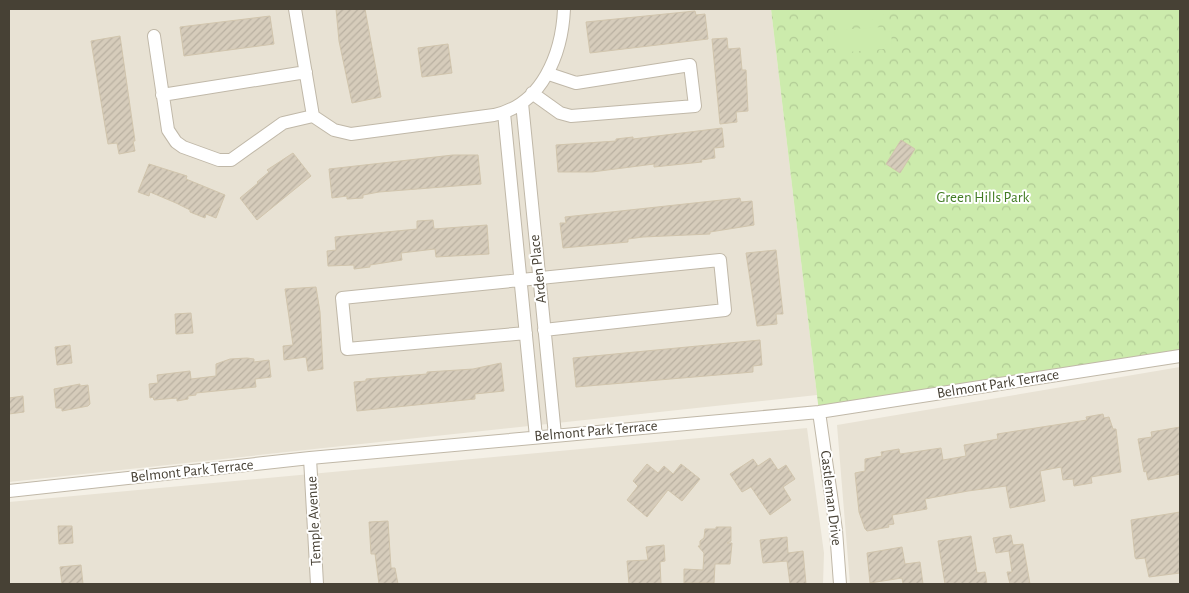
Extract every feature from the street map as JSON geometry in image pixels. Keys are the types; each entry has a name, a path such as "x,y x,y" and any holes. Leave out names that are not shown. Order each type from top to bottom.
{"street":[{"path":"295,9 313,116"},
{"path":"154,36 168,130 176,142 226,161 236,159 283,123 313,116 334,130 351,134 504,113 522,104 549,74 559,45 564,9"},
{"path":"532,93 560,113 571,116 695,106 690,65 576,83 549,74"},
{"path":"162,95 306,72"},
{"name":"Arden Place","path":"522,104 555,435"},
{"name":"Arden Place","path":"504,113 536,436"},
{"path":"526,333 347,349 342,298 720,260 726,310 544,330"},
{"name":"Belmont Park Terrace","path":"9,491 310,458 536,436 819,412 1180,356"},
{"name":"Castleman Drive","path":"819,412 836,530 840,584"},
{"name":"Temple Avenue","path":"310,458 317,584"}],"shaded area":[{"path":"9,9 771,9 817,395 9,482"},
{"path":"1180,367 1180,584 850,584 837,425"},
{"path":"807,428 824,553 823,584 9,584 9,502"}],"green space":[{"name":"Green Hills Park","path":"771,9 1180,9 1180,356 819,412"},
{"path":"825,9 889,9 890,14 882,15 882,19 834,23 833,18 825,19"},
{"path":"883,27 883,32 891,31 892,44 884,45 884,49 836,53 836,48 828,49 827,36 835,36 834,30"}],"building":[{"path":"336,9 365,9 381,97 352,103 339,41"},
{"path":"695,11 696,15 705,14 708,39 590,53 586,22"},
{"path":"270,16 274,44 184,56 180,27"},
{"path":"120,36 135,151 119,154 117,143 108,144 91,41"},
{"path":"727,38 728,49 740,48 742,70 746,70 748,111 736,112 737,122 720,124 712,39"},
{"path":"448,44 452,73 422,77 418,48"},
{"path":"722,128 724,147 714,148 715,158 701,160 702,162 654,167 654,164 592,172 558,172 556,145 616,141 616,139 633,137 633,139"},
{"path":"901,140 915,149 900,173 886,164"},
{"path":"293,153 311,176 257,220 240,198 269,172 267,170"},
{"path":"453,155 478,155 481,184 379,192 363,195 363,198 347,199 347,196 332,198 329,169"},
{"path":"149,164 187,176 186,179 225,195 216,218 206,214 205,218 150,192 149,196 138,192"},
{"path":"740,198 741,202 752,201 754,225 710,232 710,234 643,237 628,239 628,242 563,248 560,223 566,223 565,217"},
{"path":"433,220 434,229 487,225 489,254 436,257 435,249 401,253 402,260 370,265 370,267 354,269 354,265 328,266 327,251 336,250 335,237 417,229 417,221"},
{"path":"776,250 783,314 776,314 777,324 757,326 746,253"},
{"path":"316,287 320,312 323,369 308,371 306,357 284,360 283,346 293,345 285,289"},
{"path":"191,313 193,333 176,334 175,314"},
{"path":"760,340 762,365 753,366 753,372 576,387 573,358"},
{"path":"70,345 72,363 57,365 55,347"},
{"path":"230,359 254,359 254,362 269,360 271,377 255,379 256,387 196,393 196,395 188,396 188,399 177,401 177,398 154,400 153,397 150,398 149,384 158,383 157,375 190,371 191,379 216,376 216,364"},
{"path":"501,363 504,391 475,394 475,399 357,411 354,382 366,381 366,379 427,374 427,372 473,369"},
{"path":"80,384 80,386 88,385 90,404 88,406 62,411 62,408 56,408 54,389"},
{"path":"23,396 24,412 9,414 9,398"},
{"path":"1103,414 1104,418 1109,417 1113,429 1116,429 1121,472 1091,477 1092,483 1074,486 1073,479 1063,480 1061,467 1040,471 1045,501 1010,508 1006,486 968,491 925,499 927,509 892,515 894,524 888,525 889,527 867,531 865,529 859,512 855,473 865,471 865,459 882,456 881,452 899,449 900,454 941,448 943,460 966,456 964,445 998,439 997,434 1087,420 1086,417"},
{"path":"1180,427 1180,474 1148,480 1146,471 1144,472 1138,439 1152,437 1151,432"},
{"path":"770,458 778,470 786,465 795,479 783,487 791,500 770,515 751,487 742,492 730,474 753,459 758,466"},
{"path":"647,464 658,473 664,466 673,474 681,464 700,479 682,501 668,490 647,517 627,500 638,486 633,481"},
{"path":"1180,512 1180,573 1149,577 1145,558 1136,559 1135,557 1131,520"},
{"path":"388,521 391,568 395,568 398,584 379,584 375,554 371,554 369,522"},
{"path":"58,526 72,526 73,543 59,544"},
{"path":"716,527 731,527 731,541 727,543 732,543 730,564 715,564 714,583 684,583 684,569 703,570 704,553 698,546 700,546 700,541 704,538 705,529 716,529"},
{"path":"1011,535 1013,545 1023,544 1030,584 1010,584 1007,572 1012,572 1009,551 996,553 993,538"},
{"path":"971,536 977,573 985,572 987,584 945,584 938,541"},
{"path":"787,537 788,553 803,551 806,584 790,584 787,561 763,563 760,540"},
{"path":"664,545 665,561 660,562 661,584 629,584 627,561 648,560 646,547"},
{"path":"902,547 905,564 920,562 923,584 903,584 902,578 870,583 867,553"},
{"path":"81,565 83,584 62,584 60,567"}]}
